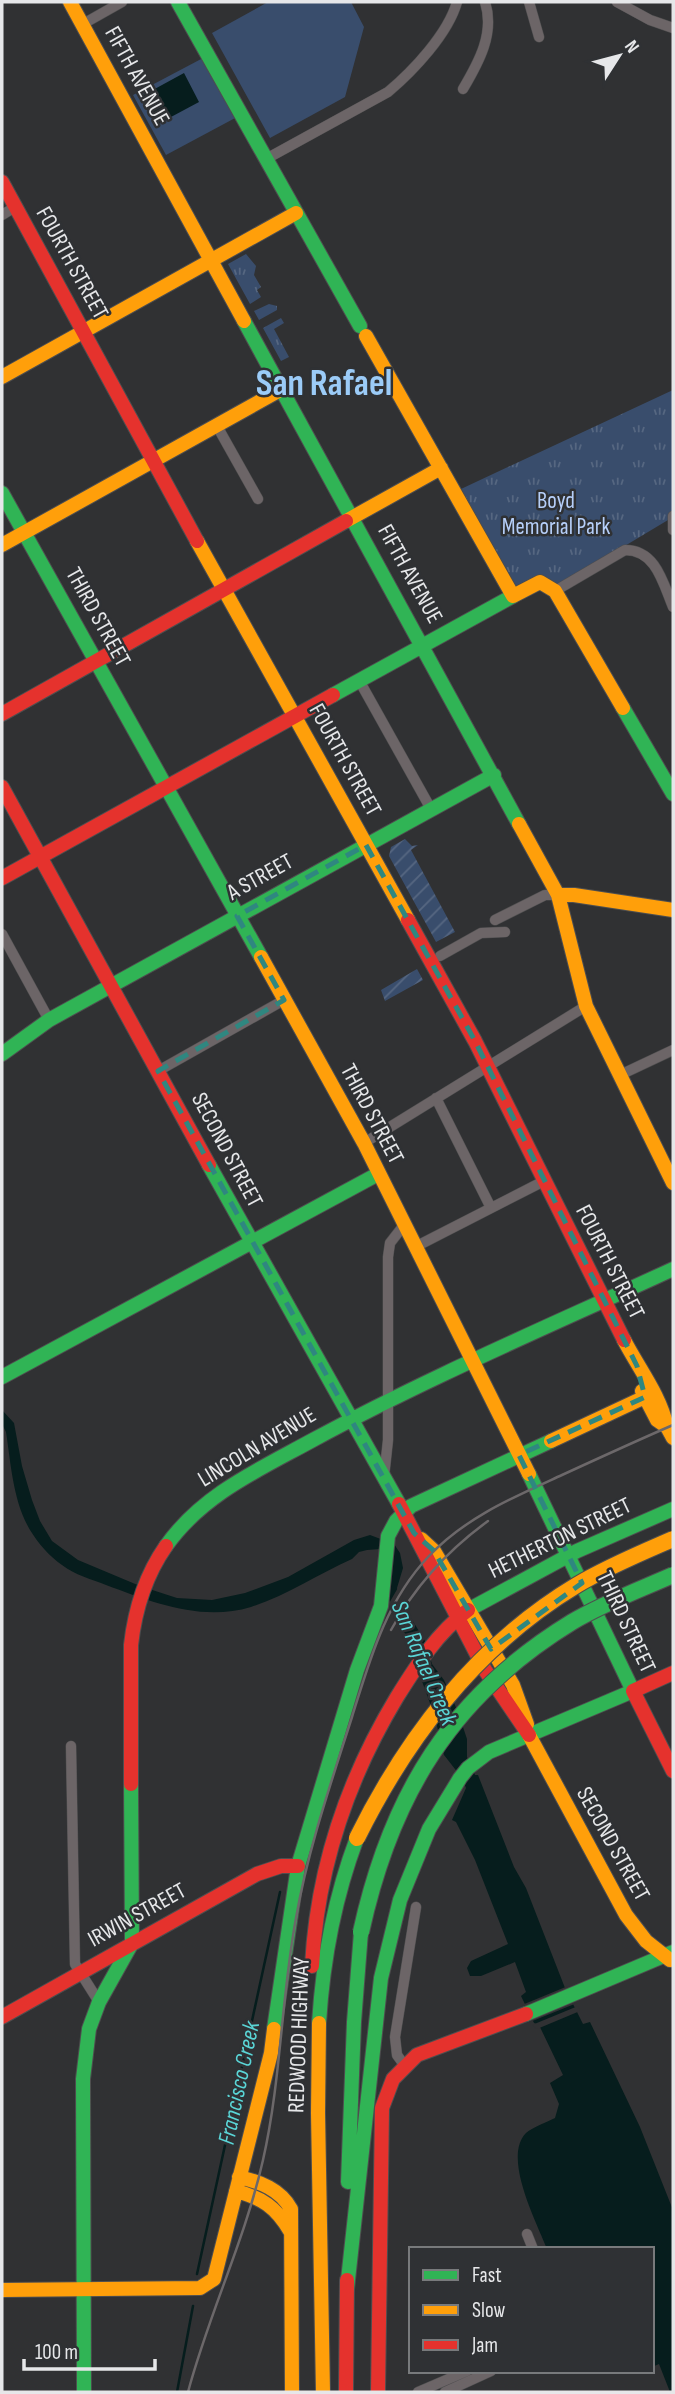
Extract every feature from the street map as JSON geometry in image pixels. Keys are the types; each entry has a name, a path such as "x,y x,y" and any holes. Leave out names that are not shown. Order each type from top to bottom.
{"main road":[{"name":"FIFTH AVENUE","path":"70,2 558,894 586,1006 673,1183"},
{"path":"178,2 513,596"},
{"name":"FOURTH STREET","path":"2,182 9,211 84,331 152,460 487,1066 637,1366 650,1384 669,1421"},
{"path":"2,377 296,213"},
{"path":"2,545 282,389"},
{"path":"2,714 441,468"},
{"name":"THIRD STREET","path":"2,493 364,1143 673,1771"},
{"path":"2,878 540,582 555,591 673,794"},
{"name":"A STREET","path":"2,1044 14,1035 49,1020 494,775"},
{"name":"SECOND STREET","path":"2,787 414,1533 434,1551 463,1613 518,1695 529,1735 626,1915 646,1941 670,1957"},
{"path":"558,894 673,910"},
{"name":"A STREET","path":"2,1054 49,1020"},
{"path":"5,1374 252,1244 378,1174"},
{"name":"LINCOLN AVENUE","path":"132,1943 131,1654 139,1601 162,1552 179,1529 213,1497 350,1419 673,1269"},
{"name":"FOURTH STREET","path":"637,1366 641,1388 657,1420 669,1421"},
{"path":"2,2290 204,2287 214,2278 219,2267 237,2184 271,2053 298,1866 357,1670 380,1612 388,1534 403,1512 443,1490 645,1397"},
{"name":"HETHERTON STREET","path":"318,2124 312,1970 318,1903 332,1843 353,1784 382,1724 432,1644 463,1613 569,1555 673,1509"},
{"name":"REDWOOD HIGHWAY","path":"323,2392 318,2020 323,1953 336,1896 357,1838 380,1790 410,1741 433,1710 474,1666 514,1629 565,1593 612,1567 673,1539"},
{"path":"346,2392 351,2079 361,1932 378,1860 400,1805 430,1754 467,1708 508,1668 555,1632 603,1606 673,1575"},
{"path":"347,2289 384,1959 406,1882 440,1810 460,1778 475,1762 498,1748 673,1673"},
{"name":"IRWIN STREET","path":"2,2017 257,1874 281,1866 298,1866"},
{"path":"84,2392 85,2047 99,2002 132,1943"},
{"path":"378,2392 382,2108 393,2079 417,2055 670,1957"},
{"path":"237,2184 263,2183 284,2197 291,2210 292,2392"}],"street":[{"path":"83,24 122,2"},
{"path":"266,159 388,92 403,80 430,50 455,10 457,2"},
{"path":"463,89 488,37 489,12 485,2"},
{"path":"529,2 539,37"},
{"path":"617,2 650,20 673,28"},
{"path":"217,426 258,499"},
{"path":"673,516 673,530"},
{"path":"555,591 625,550 633,550 648,556 673,607"},
{"path":"360,682 431,809"},
{"path":"495,920 545,895 558,894"},
{"path":"440,956 481,933 505,932"},
{"path":"2,933 49,1020"},
{"path":"158,1071 284,1000"},
{"path":"364,1143 586,1006"},
{"path":"620,1075 673,1050"},
{"path":"436,1098 491,1208"},
{"path":"415,1247 544,1181"},
{"path":"384,1477 388,1440 388,1257 390,1243 404,1225"},
{"path":"71,1746 75,1964 99,2002"},
{"path":"405,2066 397,2055 395,2037 416,1907"},
{"path":"527,2234 532,2247"},
{"path":"418,2392 462,2373"},
{"path":"445,2392 487,2373"}],"highlighted area":[{"path":"366,845 475,1041 637,1366 645,1397 519,1455 582,1583 491,1649 434,1551 414,1533 158,1071 284,1000 237,916"}],"green space":[{"path":"268,2 351,2 364,27 345,97 270,138 212,33"},
{"path":"203,58 237,117 166,155 133,95"},
{"path":"246,254 256,266 254,275 261,287 257,290 261,297 250,304 228,264"},
{"path":"269,304 277,306 277,310 259,320 254,311"},
{"path":"281,318 284,323 274,329 289,357 281,361 263,328"},
{"name":"Boyd Memorial Park","path":"673,390 673,517 558,586 548,578 538,577 516,586 461,489"},
{"path":"405,839 412,846 418,845 411,850 455,932 436,942 389,856 391,847"},
{"path":"417,969 423,980 385,1001 381,990"}],"water":[{"path":"184,73 199,102 156,125 140,97"},
{"name":"San Rafael Creek","path":"2,1410 14,1423 32,1500 52,1541 78,1560 177,1598 212,1600 245,1593 288,1577 354,1540 370,1535 394,1544 400,1553 403,1568 397,1588 400,1600 425,1641 432,1664 444,1680 458,1712 467,1739 467,1757 475,1775 478,1775 514,1867 526,1888 565,1988 583,2024 590,2022 640,2127 673,2210 673,2392 670,2392 659,2364 654,2366 654,2247 546,2247 524,2190 519,2173 520,2144 526,2133 555,2118 559,2104 550,2083 563,2075 539,2025 534,2023 521,1996 526,1992 515,1962 481,1976 470,1976 467,1968 471,1961 508,1944 475,1860 456,1822 452,1820 466,1788 462,1778 444,1755 435,1717 419,1673 413,1642 401,1629 401,1622 389,1600 389,1575 381,1549 359,1552 352,1559 277,1597 251,1607 214,1612 159,1603 83,1577 57,1561 40,1544 24,1519 16,1495 6,1432 2,1424"}],"pier":[{"path":"399,1586 403,1599 401,1602 404,1600 409,1610 398,1627 388,1605"},
{"path":"568,1986 577,2003 530,2022 522,2005"},
{"path":"578,2006 580,2011 537,2029 532,2025"}],"waterway":[{"name":"Francisco Creek","path":"197,2274 280,1892"},
{"name":"Francisco Creek","path":"177,2392 193,2306"}],"railway":[{"path":"188,2392 247,2219 263,2160 274,2100 291,1948 313,1841 366,1674 390,1611 414,1573 429,1556 443,1542 475,1519 526,1491 673,1425"},
{"path":"391,1630 411,1598 434,1570 459,1544 488,1521"}],"traffic: fast":[{"path":"178,2 360,326"},
{"path":"244,321 519,824"},
{"path":"2,493 261,957"},
{"path":"333,695 513,596"},
{"path":"623,708 673,794"},
{"path":"2,1054 49,1020 494,775"},
{"path":"209,1165 399,1504"},
{"path":"2,1377 378,1174"},
{"path":"166,1546 196,1512 232,1485 271,1462 445,1373 673,1269"},
{"path":"274,2029 298,1866 357,1670 381,1606 388,1536 396,1521 411,1506 551,1441"},
{"path":"529,1474 633,1691 529,1735"},
{"path":"468,1610 577,1551 673,1509"},
{"path":"361,1932 374,1882 409,1793 432,1753 460,1716 492,1682 529,1651 572,1622 673,1575"},
{"path":"347,2289 381,1978 400,1900 429,1829 460,1778 468,1768 489,1752 529,1735"},
{"path":"84,2392 83,2079 89,2029 99,2002 132,1943 131,1784"},
{"path":"319,2023 323,1975 331,1929 357,1838"},
{"path":"348,2182 354,2022 361,1932"},
{"path":"526,2014 673,1952"}],"traffic: slow":[{"path":"70,2 244,321"},
{"path":"2,377 296,213"},
{"path":"366,336 513,596 540,582 555,591 623,708"},
{"path":"2,545 282,389"},
{"path":"346,521 441,468"},
{"path":"197,541 408,920"},
{"path":"519,824 558,895 586,1006 673,1183"},
{"path":"558,895 673,910"},
{"path":"261,957 364,1143 529,1474"},
{"path":"624,1340 654,1393 667,1427"},
{"path":"642,1391 657,1420 667,1427 673,1438"},
{"path":"551,1441 645,1397"},
{"path":"421,1539 434,1551 513,1685 527,1724"},
{"path":"357,1838 399,1763 449,1695 477,1664 508,1635 577,1585 673,1539"},
{"path":"529,1735 626,1915 646,1941 670,1960"},
{"path":"319,2023 323,2392"},
{"path":"2,2290 200,2288 214,2279 271,2053 274,2029"},
{"path":"239,2177 269,2187 281,2196 291,2209 292,2392"},
{"path":"236,2191 268,2205 290,2231"}],"traffic: jam":[{"path":"2,182 197,541"},
{"path":"2,714 346,521"},
{"path":"2,878 333,695"},
{"path":"2,787 209,1165"},
{"path":"408,920 475,1041 624,1340"},
{"path":"399,1504 485,1670 529,1735"},
{"path":"131,1784 131,1645 138,1606 147,1581 166,1546"},
{"path":"312,1966 320,1895 328,1860 349,1793 363,1760 379,1728 420,1661 437,1639 468,1610"},
{"path":"673,1673 633,1691 673,1771"},
{"path":"2,2017 257,1874 281,1866 298,1866"},
{"path":"378,2392 382,2108 393,2079 417,2055 526,2014"},
{"path":"346,2392 347,2280"}],"district":[{"name":"San Rafael","path":"324,384"}]}
